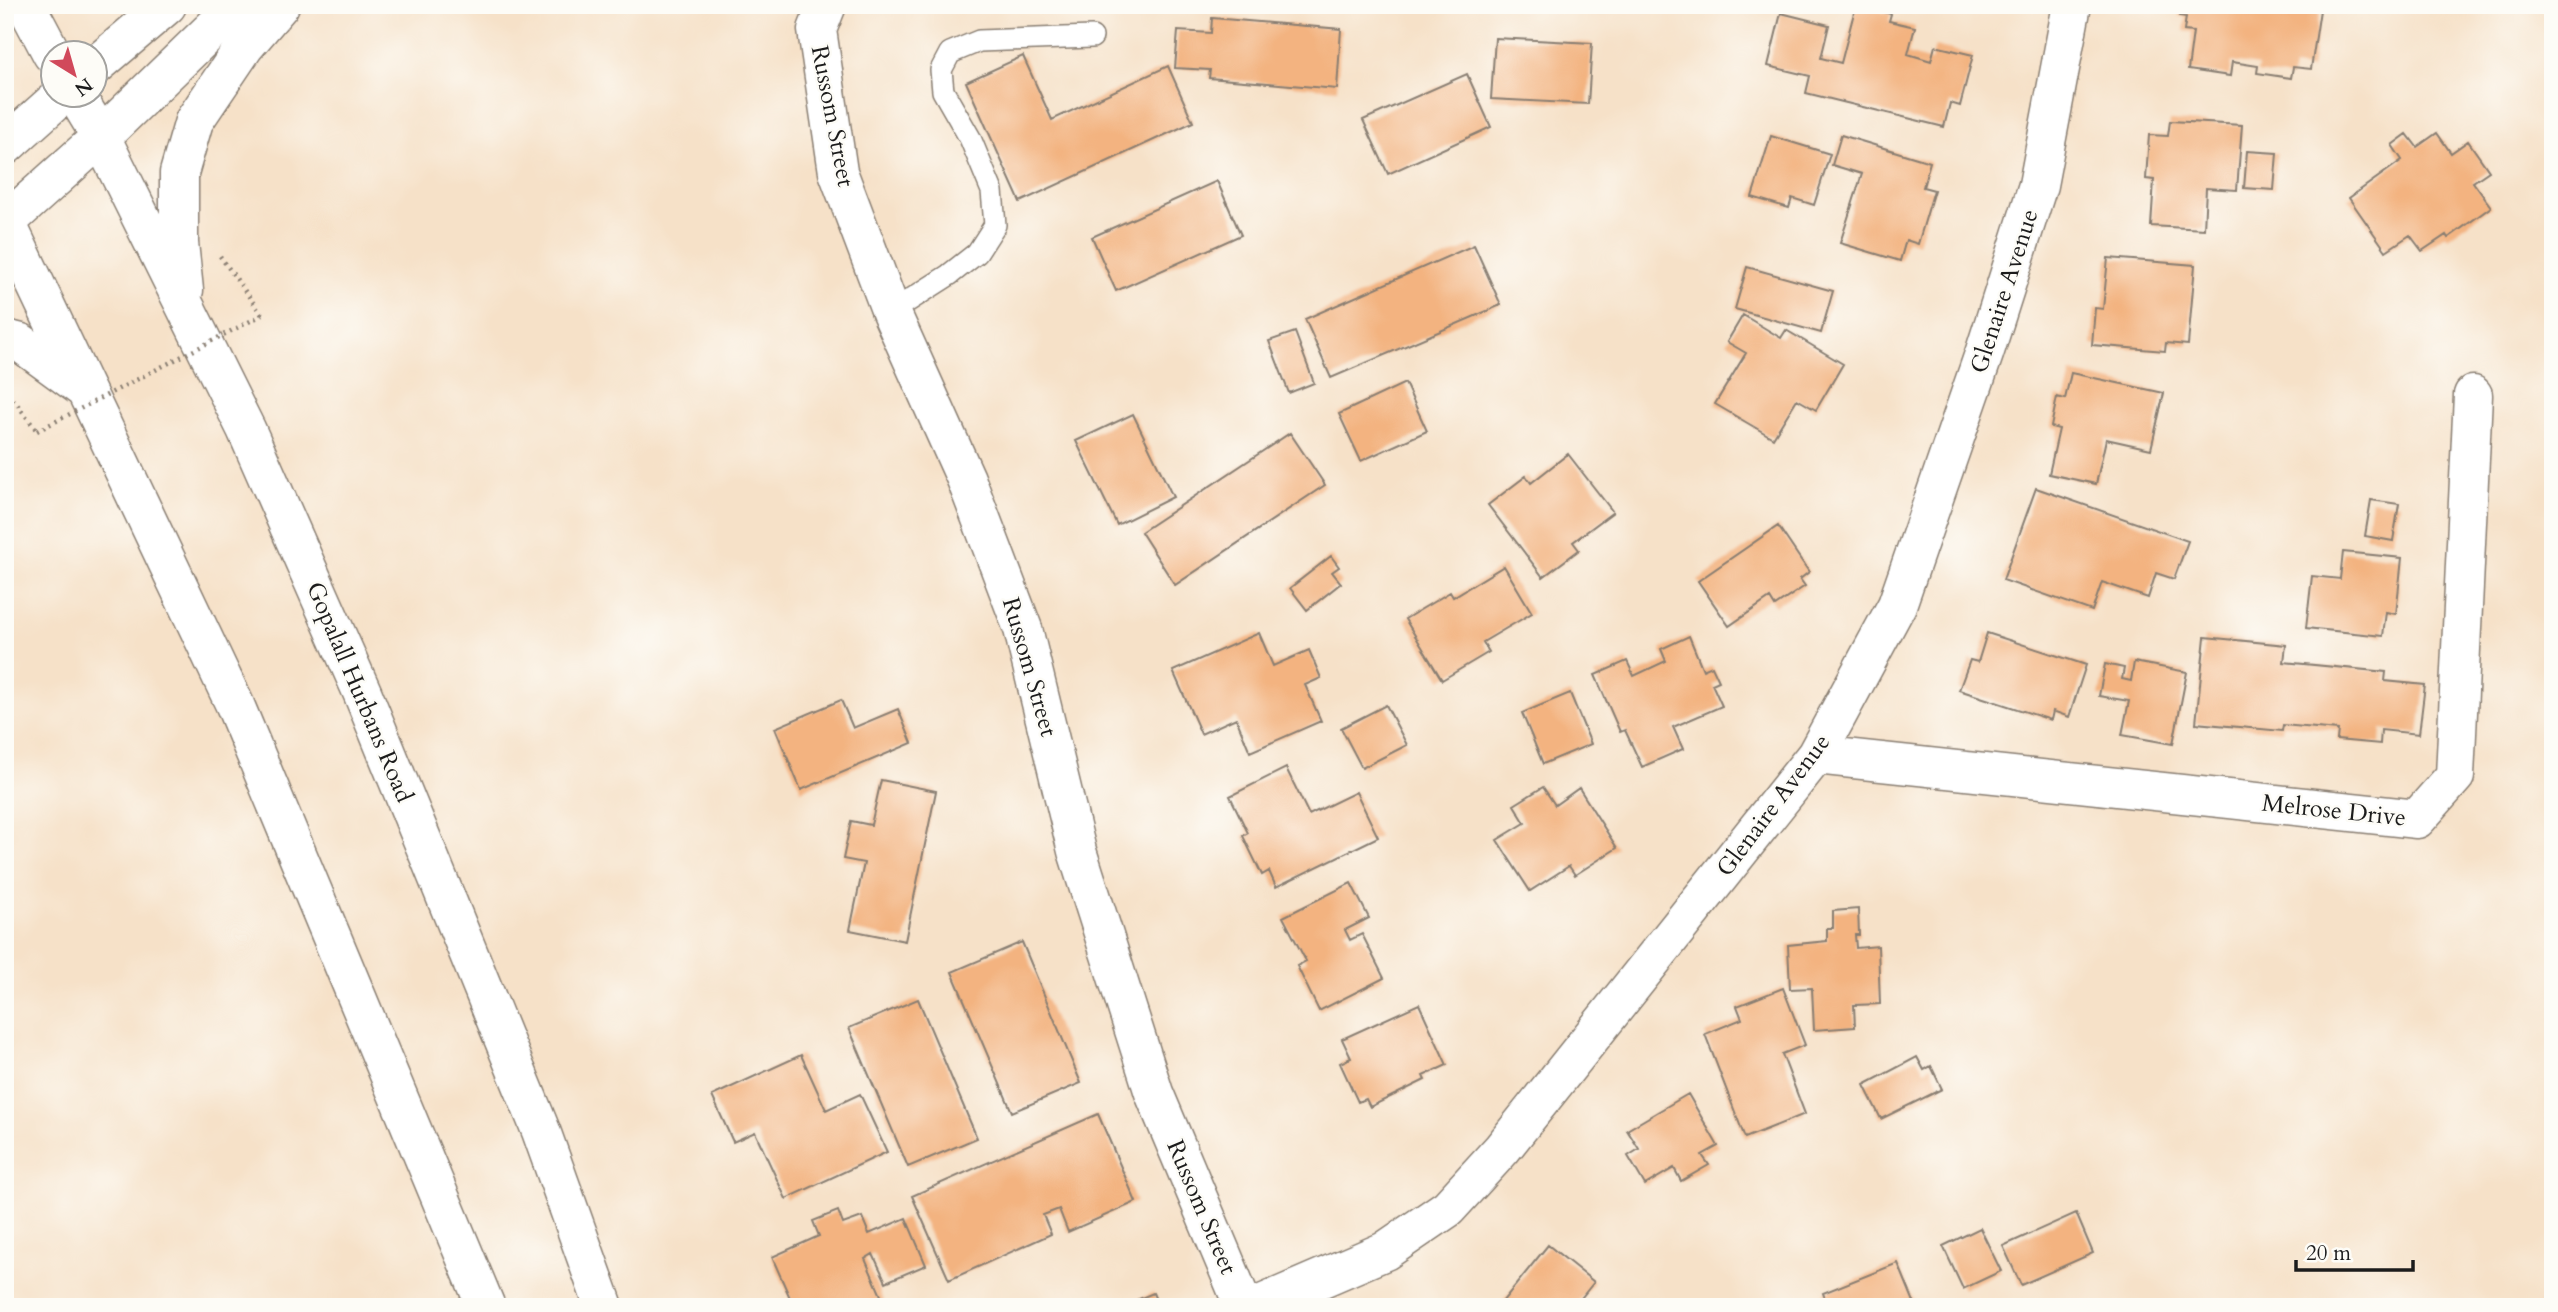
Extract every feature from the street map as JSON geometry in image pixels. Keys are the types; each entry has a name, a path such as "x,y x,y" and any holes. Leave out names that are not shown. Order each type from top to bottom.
{"street":[{"path":"26,5 44,38"},
{"path":"108,55 167,5"},
{"path":"237,5 101,137 6,222 235,705 486,1307"},
{"path":"186,313 179,243 179,173 194,121 244,47 281,5"},
{"name":"Glenaire Avenue","path":"1255,1307 1385,1251 1448,1209 1502,1149 1816,755 1897,605 1985,351 2038,185 2072,5"},
{"name":"Russom Street","path":"822,18 838,173 891,312 966,479 1023,629 1077,851 1154,1093 1244,1307"},
{"path":"5,146 47,108"},
{"name":"Gopalall Hurbans Road","path":"83,108 101,137 186,313 246,429 362,692 541,1131 604,1307"},
{"path":"5,339 20,343 88,393"},
{"name":"Melrose Drive","path":"1816,755 2417,819 2455,776 2473,396"}],"lane":[{"path":"891,312 949,275 977,253 996,225 992,191 970,138 943,91 941,70 950,52 979,41 1092,37"}],"path":[{"path":"5,388 37,431 262,316"}],"building":[{"path":"1856,5 1891,14 1889,21 1915,27 1908,54 1931,61 1935,46 1973,55 1960,106 1950,103 1944,127 1806,93 1810,76 1768,66 1781,13 1829,25 1821,58 1841,63"},
{"path":"2180,5 2297,5 2320,10 2311,69 2293,67 2291,78 2257,73 2258,66 2232,62 2230,76 2188,70 2193,32 2184,31 2186,17 2179,16"},
{"path":"1212,18 1341,29 1337,89 1209,78 1210,70 1175,68 1178,31 1211,33"},
{"path":"1495,38 1592,43 1588,104 1491,99"},
{"path":"1023,56 1052,120 1168,66 1193,122 1020,202 966,82"},
{"path":"1467,74 1491,127 1388,174 1363,120"},
{"path":"2170,121 2242,125 2237,190 2206,188 2204,229 2151,226 2154,180 2146,179 2149,135 2168,136"},
{"path":"2437,133 2451,153 2468,141 2489,171 2473,182 2491,207 2448,238 2446,235 2422,251 2410,235 2386,251 2349,198 2402,160 2392,145 2407,134 2417,147"},
{"path":"1841,135 1930,162 1923,187 1934,190 1918,244 1906,240 1900,261 1840,243 1862,174 1832,165"},
{"path":"1771,136 1830,154 1814,205 1792,198 1789,208 1752,197"},
{"path":"2247,151 2277,153 2274,190 2244,188"},
{"path":"1217,181 1241,235 1116,291 1092,237"},
{"path":"1474,245 1501,305 1331,378 1305,319"},
{"path":"2108,258 2195,265 2188,345 2166,343 2165,351 2092,345 2095,308 2103,309"},
{"path":"1747,267 1833,291 1821,333 1735,309"},
{"path":"1743,315 1781,338 1786,330 1843,364 1816,410 1797,399 1773,438 1715,404 1746,353 1727,342"},
{"path":"1295,332 1314,383 1289,393 1269,341"},
{"path":"2071,373 2164,393 2151,449 2106,439 2096,484 2049,474 2059,429 2051,427 2057,397 2065,399"},
{"path":"1405,383 1427,431 1361,461 1339,414"},
{"path":"1133,414 1173,497 1117,525 1076,441"},
{"path":"1290,433 1325,485 1175,585 1141,532"},
{"path":"1568,454 1613,512 1573,542 1579,550 1543,577 1488,505 1526,476 1531,483"},
{"path":"2036,488 2188,541 2174,579 2156,573 2148,598 2102,582 2092,611 2003,580"},
{"path":"2371,500 2399,504 2393,541 2365,536"},
{"path":"1778,526 1809,572 1800,579 1805,586 1775,606 1770,598 1729,626 1698,581"},
{"path":"2343,552 2402,558 2396,614 2386,612 2383,636 2306,628 2312,576 2340,579"},
{"path":"1331,556 1339,567 1332,572 1341,583 1307,610 1290,588"},
{"path":"1504,566 1532,613 1483,642 1489,652 1442,680 1405,619 1450,592 1453,597"},
{"path":"1259,633 1273,666 1309,650 1321,678 1305,685 1321,721 1250,752 1236,718 1201,734 1173,671"},
{"path":"1987,633 2086,665 2069,717 2053,711 2051,720 1959,690 1970,660 1978,662"},
{"path":"1689,636 1703,670 1712,666 1719,681 1712,684 1722,706 1673,727 1683,749 1642,767 1625,730 1620,732 1595,675 1627,661 1634,676 1666,661 1661,649"},
{"path":"2205,637 2286,645 2284,662 2386,672 2385,681 2425,685 2419,734 2381,730 2380,744 2337,740 2338,730 2283,725 2282,731 2196,723"},
{"path":"2134,662 2187,672 2173,744 2122,735 2129,701 2099,696 2105,664 2124,668 2122,679 2131,681"},
{"path":"1570,693 1591,744 1543,764 1522,713"},
{"path":"841,700 853,728 898,709 912,743 801,790 775,728"},
{"path":"1386,705 1407,745 1362,768 1341,728"},
{"path":"1286,768 1309,815 1356,792 1378,837 1276,887 1269,871 1262,875 1243,836 1248,833 1230,796"},
{"path":"881,780 936,791 905,941 850,930 864,863 843,859 851,821 871,825"},
{"path":"1543,787 1555,805 1579,788 1617,848 1575,875 1569,866 1530,891 1497,840 1525,823 1514,805"},
{"path":"1351,883 1369,918 1345,930 1350,940 1362,934 1384,978 1319,1011 1297,966 1306,961 1283,917"},
{"path":"1858,909 1859,935 1855,935 1856,948 1878,946 1880,1004 1854,1005 1855,1027 1814,1030 1812,988 1790,989 1788,945 1827,941 1827,928 1833,928 1833,911"},
{"path":"1022,942 1081,1083 1012,1112 952,972"},
{"path":"1783,988 1805,1045 1782,1054 1805,1114 1745,1138 1705,1034 1742,1019 1737,1006"},
{"path":"918,999 977,1138 908,1167 849,1028"},
{"path":"1419,1004 1447,1065 1423,1076 1425,1080 1370,1107 1366,1099 1358,1102 1340,1063 1351,1058 1342,1039"},
{"path":"801,1055 826,1110 860,1094 887,1152 786,1199 755,1132 733,1142 712,1096"},
{"path":"1917,1057 1924,1070 1931,1066 1942,1089 1881,1119 1864,1085"},
{"path":"1688,1094 1718,1146 1702,1155 1709,1165 1681,1181 1674,1168 1645,1185 1628,1156 1639,1149 1627,1130"},
{"path":"1098,1114 1136,1202 1068,1232 1059,1209 1043,1215 1051,1234 949,1280 912,1196"},
{"path":"838,1211 843,1224 862,1217 869,1234 906,1218 926,1265 886,1282 873,1254 865,1259 886,1307 794,1307 772,1257 819,1236 813,1221"},
{"path":"2076,1213 2093,1253 2021,1285 2003,1246"},
{"path":"1980,1228 2001,1271 1963,1289 1943,1246"},
{"path":"1548,1245 1594,1282 1574,1307 1498,1307"},
{"path":"1898,1263 1916,1307 1828,1307 1823,1293"},
{"path":"1153,1293 1159,1307 1120,1307"}]}
